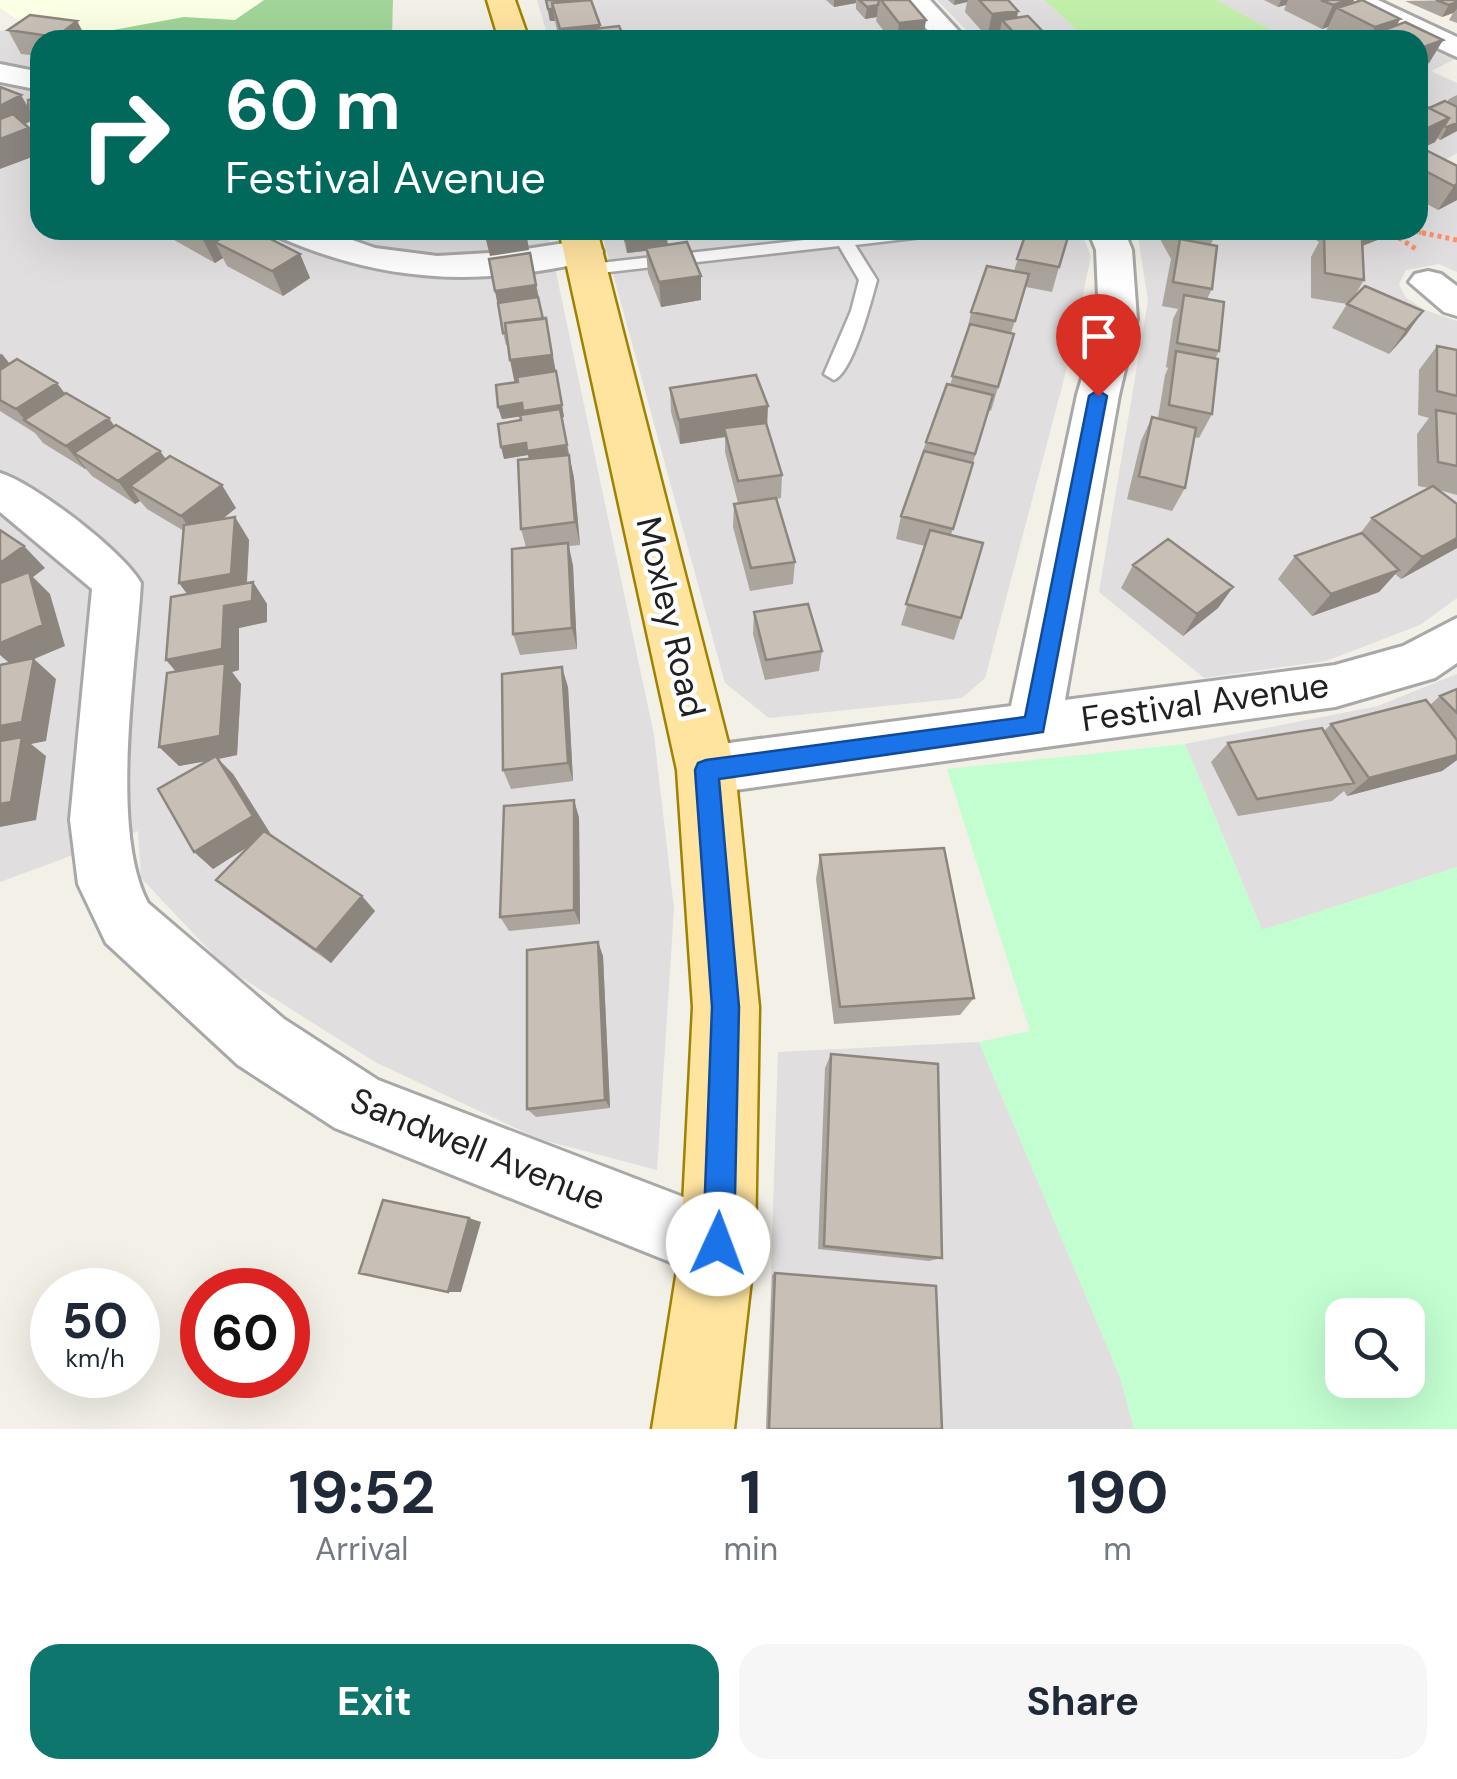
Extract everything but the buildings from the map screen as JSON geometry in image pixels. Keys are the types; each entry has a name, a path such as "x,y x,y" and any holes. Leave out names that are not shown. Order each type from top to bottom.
{"main road":[{"path":"501,0 511,30"},
{"name":"Moxley Road","path":"585,250 706,770 726,1007 718,1244 694,1429"}],"street":[{"path":"914,0 943,30"},
{"path":"1356,0 1419,30"},
{"path":"1428,34 1457,48"},
{"path":"2,60 30,75"},
{"path":"314,240 370,260 444,269 510,265 585,250"},
{"path":"1034,725 1098,396 1118,320 1110,240"},
{"name":"Sandwell Avenue","path":"0,489 59,532 116,583 98,820 107,884 127,923 261,1042 358,1105 718,1244"},
{"name":"Festival Avenue","path":"706,770 1336,686 1417,662 1457,638"}],"lane":[{"path":"585,250 844,240 868,280 860,311 834,374"}],"path":[{"path":"1428,234 1457,240"}],"shaded area":[{"path":"0,0 393,0 392,30 49,30 28,27 0,8"},
{"path":"537,0 893,0 924,30 546,30"},
{"path":"937,0 1044,0 1077,30 966,30"},
{"path":"1217,0 1341,0 1401,30 1271,30"},
{"path":"28,27 49,30 30,30 30,240 549,240 654,735 674,909 657,1170 539,1139 375,1062 226,968 141,878 138,831 0,882 0,31"},
{"path":"1428,44 1457,58 1431,71 1457,83 1457,153 1428,169"},
{"path":"1428,169 1457,184 1457,272 1439,264 1406,270 1399,284 1406,298 1425,310 1457,321 1457,598 1420,625 1326,661 1204,678 1099,592 1148,301 1139,240 1428,240"},
{"path":"604,240 1084,240 1091,256 1069,360 985,678 962,698 769,718 725,683"},
{"path":"1457,674 1457,867 1262,930 1185,744 1378,706"},
{"path":"979,1042 1120,1377 1134,1429 766,1429 778,1052"}],"green space":[{"path":"264,0 393,0 392,30 113,30 184,17 235,20"},
{"path":"1044,0 1217,0 1271,30 1077,30"},
{"path":"1185,744 1262,930 1457,867 1457,1429 1134,1429 1120,1377 979,1042 1030,1031 947,769"}],"route":[{"path":"718,1244 726,1007 706,770 1034,725 1098,396"}]}
